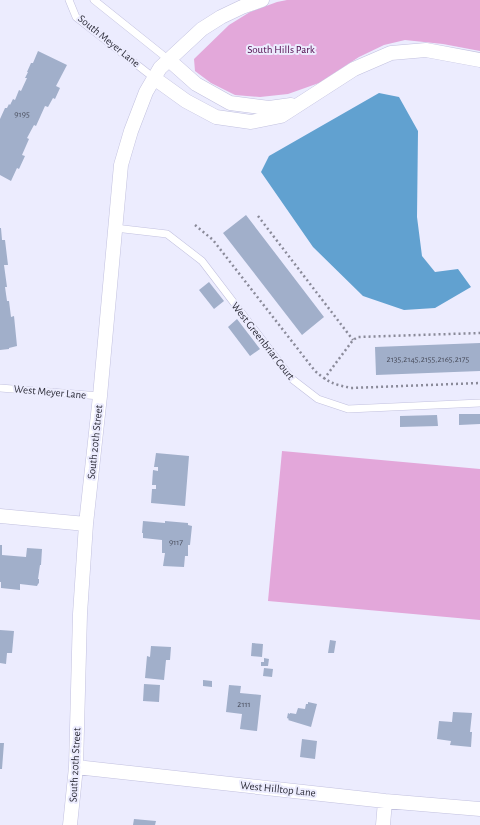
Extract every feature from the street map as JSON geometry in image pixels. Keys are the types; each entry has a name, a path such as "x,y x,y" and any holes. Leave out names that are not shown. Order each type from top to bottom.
{"street":[{"name":"South 20th Street","path":"70,825 76,767 80,614 86,524 100,396 121,165 131,131 146,92 161,69 202,29 242,6 262,0"},
{"path":"161,69 186,101 216,117 251,122 281,116 354,69 391,53 426,50 480,60"},
{"path":"161,69 196,84 230,103 269,108 299,104"},
{"path":"0,516 86,524"},
{"name":"West Hilltop Lane","path":"76,767 385,801 480,809"},
{"path":"383,825 385,801"}],"lane":[{"name":"South Meyer Lane","path":"68,0 76,17 161,69"},
{"name":"South Meyer Lane","path":"94,0 161,69"},
{"name":"West Greenbriar Court","path":"115,228 167,234 202,261 292,379 318,399 348,409 480,403"},
{"name":"West Meyer Lane","path":"0,388 100,396"}],"path":[{"path":"258,216 353,340"},
{"path":"195,225 213,240 315,371 331,383 351,388 480,383"},
{"path":"324,379 353,340 358,337 480,333"}],"green space":[{"name":"South Hills Park","path":"287,0 480,0 480,51 443,44 405,40 384,45 359,57 319,83 288,94 260,97 235,95 211,83 195,71 194,59 229,25 250,12"}],"shaded area":[{"path":"282,451 480,469 480,620 268,601"}],"water":[{"path":"379,93 399,97 418,131 417,217 422,256 435,272 458,269 471,287 435,308 404,310 363,296 313,247 261,172 269,156"}],"building":[{"path":"38,51 67,65 56,86 60,88 55,99 53,98 48,107 45,106 36,126 34,125 27,138 29,139 22,155 25,156 11,181 0,175 0,119 5,108 7,108 9,104 10,105 13,99 15,100 19,90 21,91 27,78 25,78 27,72"},
{"path":"246,215 324,317 302,335 223,233"},
{"path":"0,228 2,240 5,240 8,265 4,265 7,301 9,301 11,317 14,316 17,346 0,350"},
{"path":"209,282 224,301 214,309 199,290"},
{"path":"237,319 260,349 250,356 228,327"},
{"path":"480,343 480,371 376,375 375,347"},
{"path":"459,414 480,414 480,424 459,425"},
{"path":"437,415 438,426 400,427 400,416"},
{"path":"156,453 189,456 185,506 151,503 152,489 156,489 156,485 152,485 153,470 158,471 158,467 154,467"},
{"path":"143,521 188,523 188,525 192,526 190,545 188,545 188,556 185,556 184,567 163,566 165,553 162,553 162,540 143,538"},
{"path":"0,545 2,545 2,555 26,557 27,548 42,549 38,579 39,583 37,586 20,584 20,590 1,588"},
{"path":"0,630 14,631 12,653 7,653 6,664 0,663"},
{"path":"330,640 336,641 334,653 328,653"},
{"path":"252,643 263,644 262,657 251,656"},
{"path":"151,646 171,647 170,660 166,660 164,680 145,678 147,656 150,657"},
{"path":"264,658 269,659 268,666 261,666 261,662 264,662"},
{"path":"264,668 273,669 272,677 263,676"},
{"path":"203,680 212,681 212,687 203,686"},
{"path":"144,684 160,685 159,702 143,701"},
{"path":"229,685 241,686 240,693 261,695 257,731 240,729 242,714 226,712"},
{"path":"308,702 317,704 311,727 288,720 288,713 296,714 298,708 305,709"},
{"path":"453,712 472,713 470,732 472,732 471,747 450,745 451,741 437,739 439,721 452,722"},
{"path":"302,739 317,741 315,759 300,757"},
{"path":"0,743 4,743 2,769 0,769"},
{"path":"134,819 156,821 155,825 133,825"}]}
